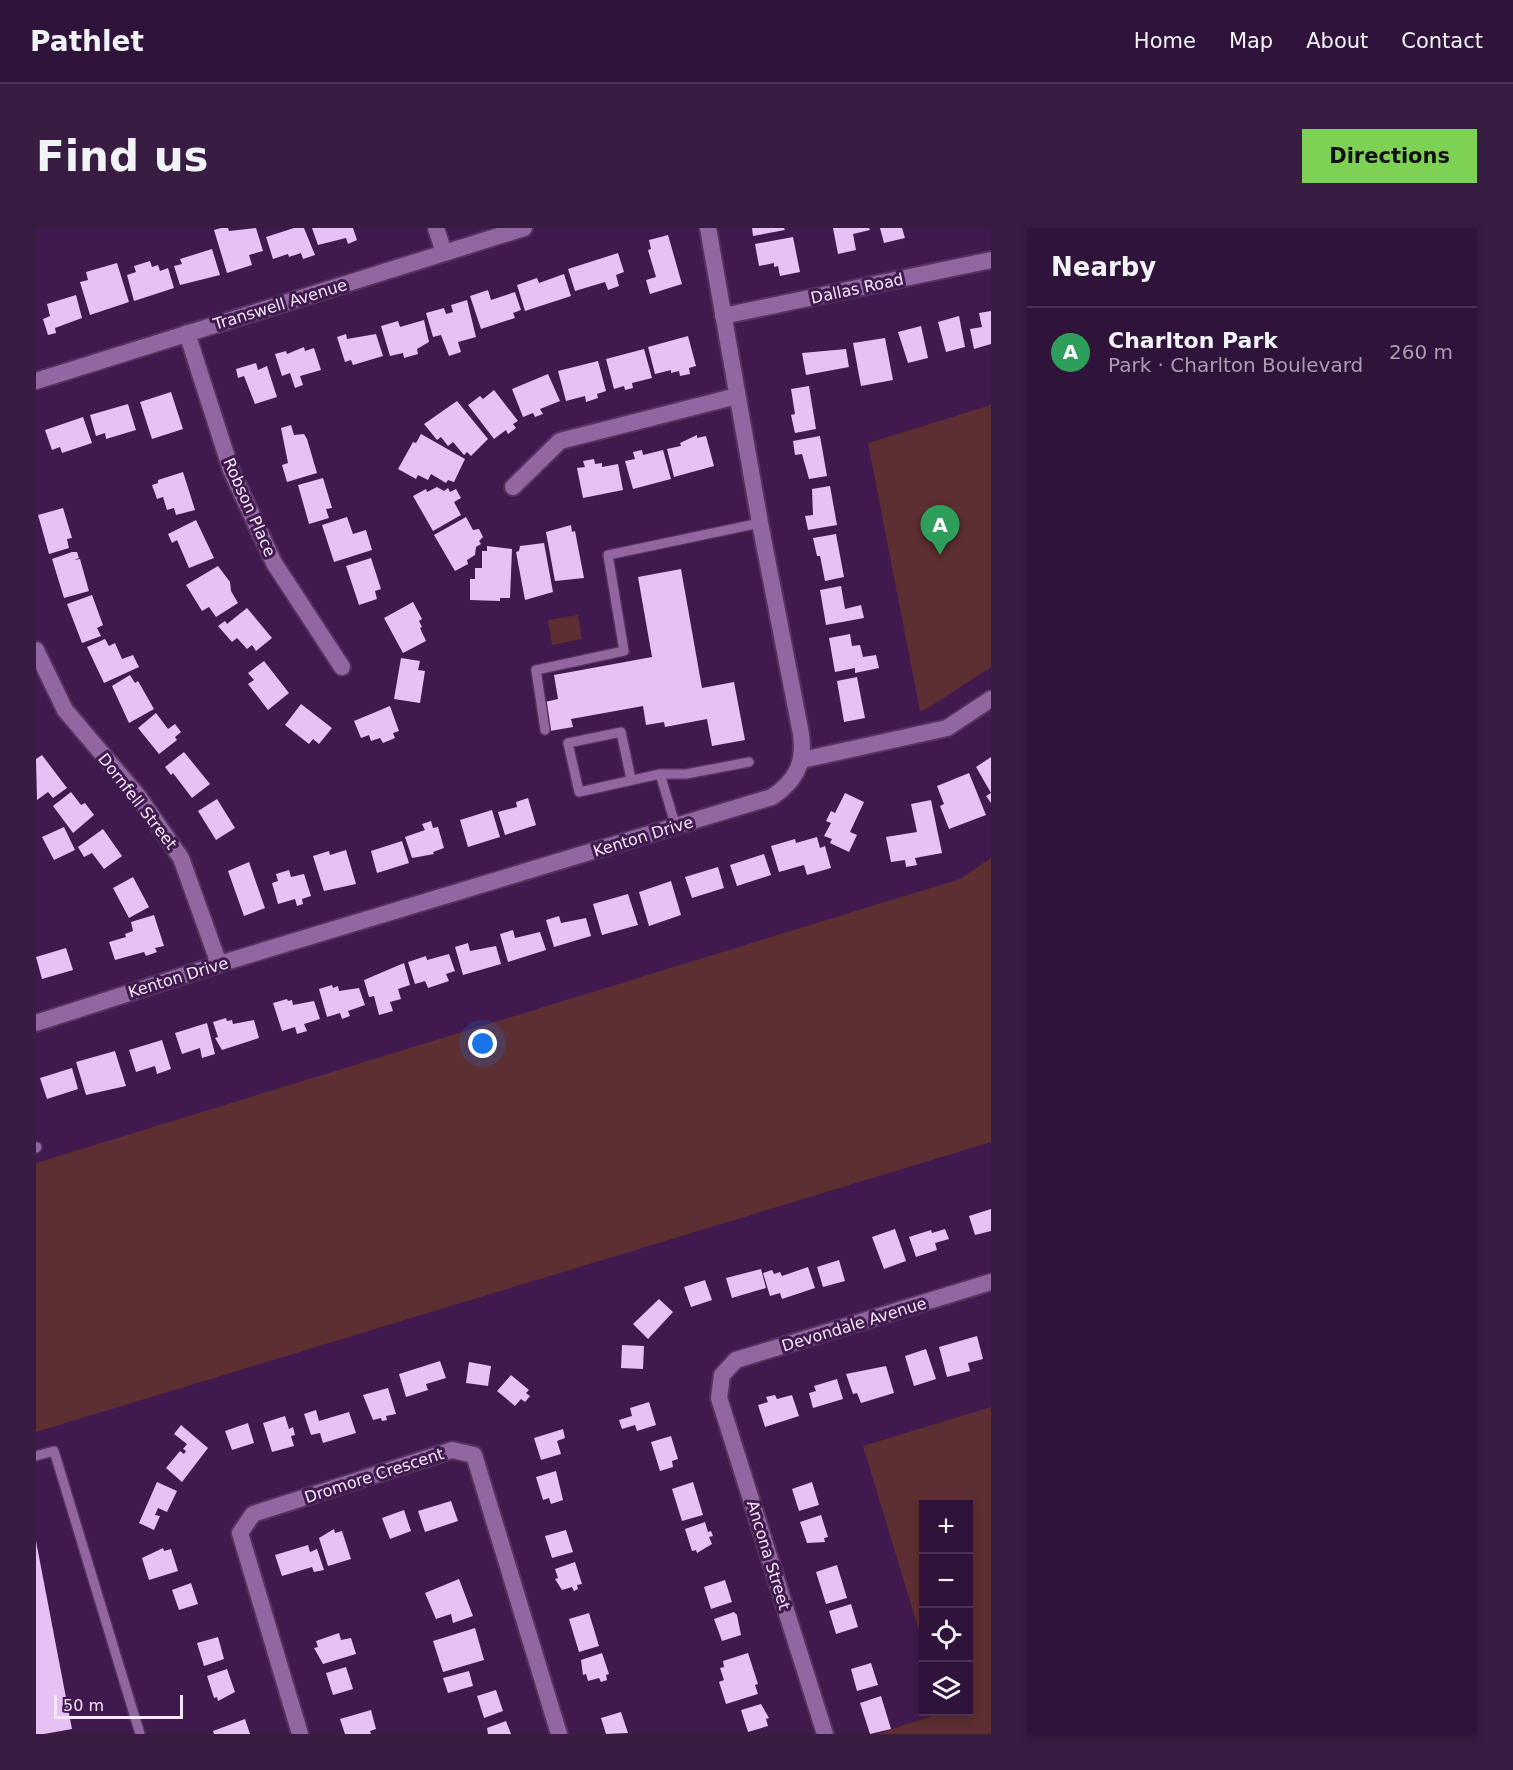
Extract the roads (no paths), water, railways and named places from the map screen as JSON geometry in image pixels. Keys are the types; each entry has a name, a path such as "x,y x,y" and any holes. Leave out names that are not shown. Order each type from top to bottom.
{"street":[{"path":"436,228 444,253"},
{"name":"Transwell Avenue","path":"36,381 524,228"},
{"path":"708,228 760,524 801,734 802,760 947,728 991,699"},
{"name":"Dallas Road","path":"723,316 991,260"},
{"name":"Robson Place","path":"187,333 231,470 274,563 342,667"},
{"path":"513,487 560,441 737,396"},
{"name":"Dornfell Street","path":"36,650 65,710 138,796 182,858 219,964"},
{"name":"Kenton Drive","path":"36,1023 219,964 772,797 785,789 796,775 802,760"},
{"name":"Devondale Avenue","path":"722,1375 736,1360 991,1282"},
{"name":"Ancona Street","path":"722,1375 719,1398 825,1734"},
{"name":"Dromore Crescent","path":"300,1734 240,1533 253,1514 452,1450 474,1455 560,1734"}],"lane":[{"path":"545,730 536,670 624,651 608,555 760,524"},
{"path":"631,779 621,732 568,743 579,792 631,779 660,774 686,774 749,762"},
{"path":"660,774 676,827"},
{"path":"36,1456 54,1451 140,1734"}],"place":[{"name":"Charlton Park","path":"940,555"}]}
